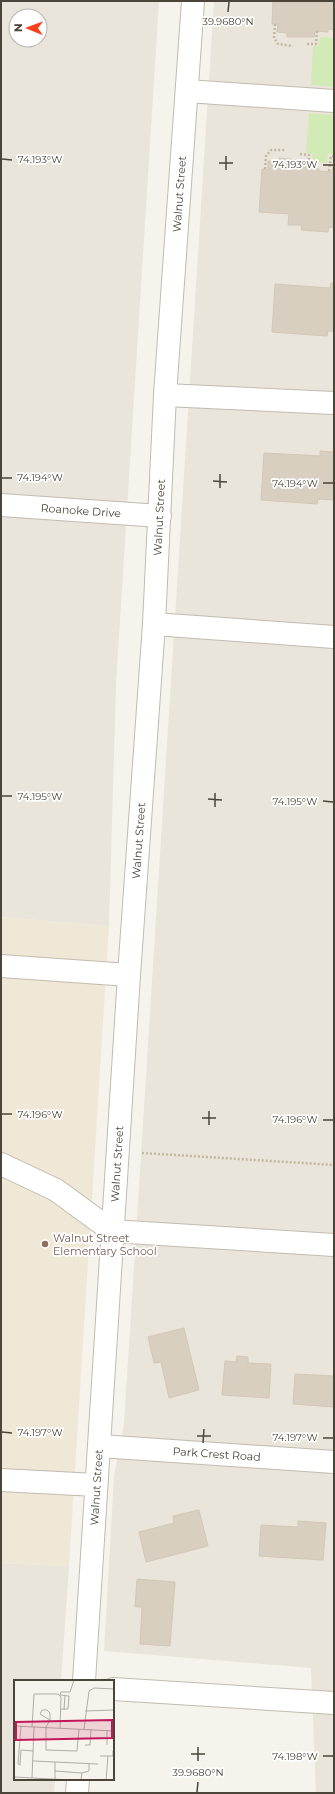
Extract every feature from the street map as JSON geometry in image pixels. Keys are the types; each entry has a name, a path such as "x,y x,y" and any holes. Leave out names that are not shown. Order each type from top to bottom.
{"street":[{"name":"Walnut Street","path":"84,1680 96,1485 100,1446 112,1231 154,624 166,395 193,1"},
{"path":"187,91 334,101"},
{"path":"166,395 334,403"},
{"name":"Roanoke Drive","path":"1,505 160,516"},
{"path":"154,624 334,637"},
{"path":"1,966 129,975"},
{"path":"1,1164 56,1190 112,1231 334,1245"},
{"name":"Park Crest Road","path":"100,1446 334,1462"},
{"path":"1,1480 96,1485"},
{"path":"114,1689 334,1703"},
{"path":"77,1793 78,1780"}],"path":[{"path":"274,24 274,38 278,44 293,46"},
{"path":"307,44 316,44 317,31"},
{"path":"265,169 266,156 271,150 286,150"},
{"path":"300,154 309,155 308,168"},
{"path":"330,172 331,156 334,156"},
{"path":"141,1153 334,1165"}],"shaded area":[{"path":"1,1 159,1 116,684 109,926 1,917"},
{"path":"214,1 334,1 334,1793 316,1793 311,1668 104,1651 114,1476 124,1424"},
{"name":"Walnut Street Elementary School","path":"1,917 109,926 69,1566 1,1563"},
{"path":"1,1563 69,1566 61,1680 14,1680 14,1780 55,1780 54,1793 1,1793"}],"green space":[{"path":"320,37 334,38 334,87 311,85 313,46 319,46"},
{"path":"309,113 334,115 333,154 328,154 327,163 312,162 312,153 306,153"}],"building":[{"path":"273,1 334,1 334,30 328,29 328,32 315,31 314,37 287,37 287,33 277,32 278,24 272,24"},
{"path":"279,158 306,161 306,168 319,169 319,171 332,172 334,163 334,228 329,227 328,232 301,230 302,225 288,225 289,214 259,212 262,169 268,170 268,161 278,162"},
{"path":"331,283 334,283 334,331 328,331 327,336 272,332 275,284 330,288"},
{"path":"320,451 334,452 334,500 318,499 317,504 261,500 264,453 320,456"},
{"path":"184,1328 199,1390 169,1398 161,1362 154,1363 148,1337"},
{"path":"237,1356 248,1357 248,1363 271,1364 269,1398 222,1395 225,1361 236,1362"},
{"path":"295,1374 334,1376 334,1407 293,1404"},
{"path":"199,1510 208,1546 146,1562 139,1532 174,1523 173,1516"},
{"path":"298,1521 326,1523 323,1560 259,1556 261,1525 298,1527"},
{"path":"137,1579 175,1582 170,1646 140,1644 142,1607 135,1607"}],"place":[{"name":"Walnut Street Elementary School","path":"45,1244"}]}
